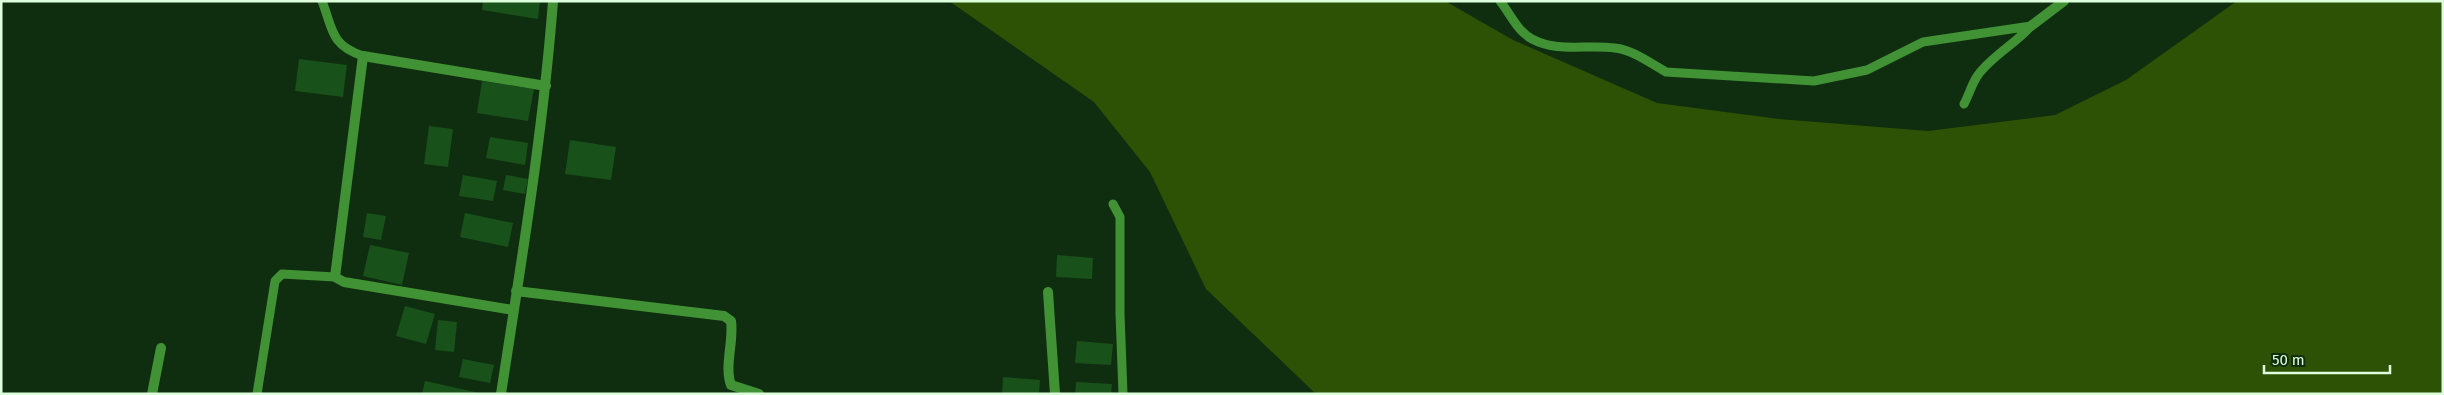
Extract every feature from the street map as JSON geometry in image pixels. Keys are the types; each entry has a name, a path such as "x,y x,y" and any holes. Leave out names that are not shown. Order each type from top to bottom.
{"street":[{"path":"502,394 546,86 553,1"},
{"path":"2031,26 2064,1"},
{"path":"513,310 351,283 335,277 362,56 445,68 546,86"},
{"path":"516,291 724,316 732,321 734,335 728,377 731,385 758,394"},
{"path":"1048,292 1055,394"},
{"path":"152,394 162,348"}],"lane":[{"path":"322,1 327,24 338,42 349,52 362,56"},
{"path":"1500,1 1521,30 1531,39 1554,46 1616,48 1646,60 1666,72 1814,81 1867,70 1900,51 1923,42 2031,26"},
{"path":"1964,104 1978,76 1991,61 2021,38 2031,26"},
{"path":"1112,204 1120,217 1120,314 1123,394"},
{"path":"257,394 275,280 282,274 335,277"}],"shaded area":[{"path":"949,1 1445,1 1513,40 1657,103 1779,119 1928,131 2055,115 2126,80 2237,1 2443,1 2443,394 1316,394 1206,289 1150,172 1094,102"}],"building":[{"path":"483,1 540,1 538,19 482,10"},
{"path":"299,59 347,65 343,97 295,91"},
{"path":"482,81 534,89 528,121 477,113"},
{"path":"429,126 453,129 448,167 424,164"},
{"path":"490,137 528,143 525,165 486,158"},
{"path":"570,140 616,147 611,180 565,174"},
{"path":"463,175 497,181 493,201 459,196"},
{"path":"506,175 528,179 525,194 503,190"},
{"path":"367,213 386,216 381,240 363,237"},
{"path":"465,213 513,223 508,247 460,237"},
{"path":"370,245 409,253 402,285 363,276"},
{"path":"1057,255 1093,258 1092,279 1056,277"},
{"path":"405,306 435,314 426,344 396,336"},
{"path":"438,320 457,322 454,352 435,350"},
{"path":"1077,341 1113,344 1111,365 1075,363"},
{"path":"463,359 494,365 490,383 459,377"},
{"path":"1003,377 1040,380 1039,394 1002,394"},
{"path":"425,381 479,393 479,394 422,394"},
{"path":"1076,382 1112,384 1111,394 1075,394"}]}
